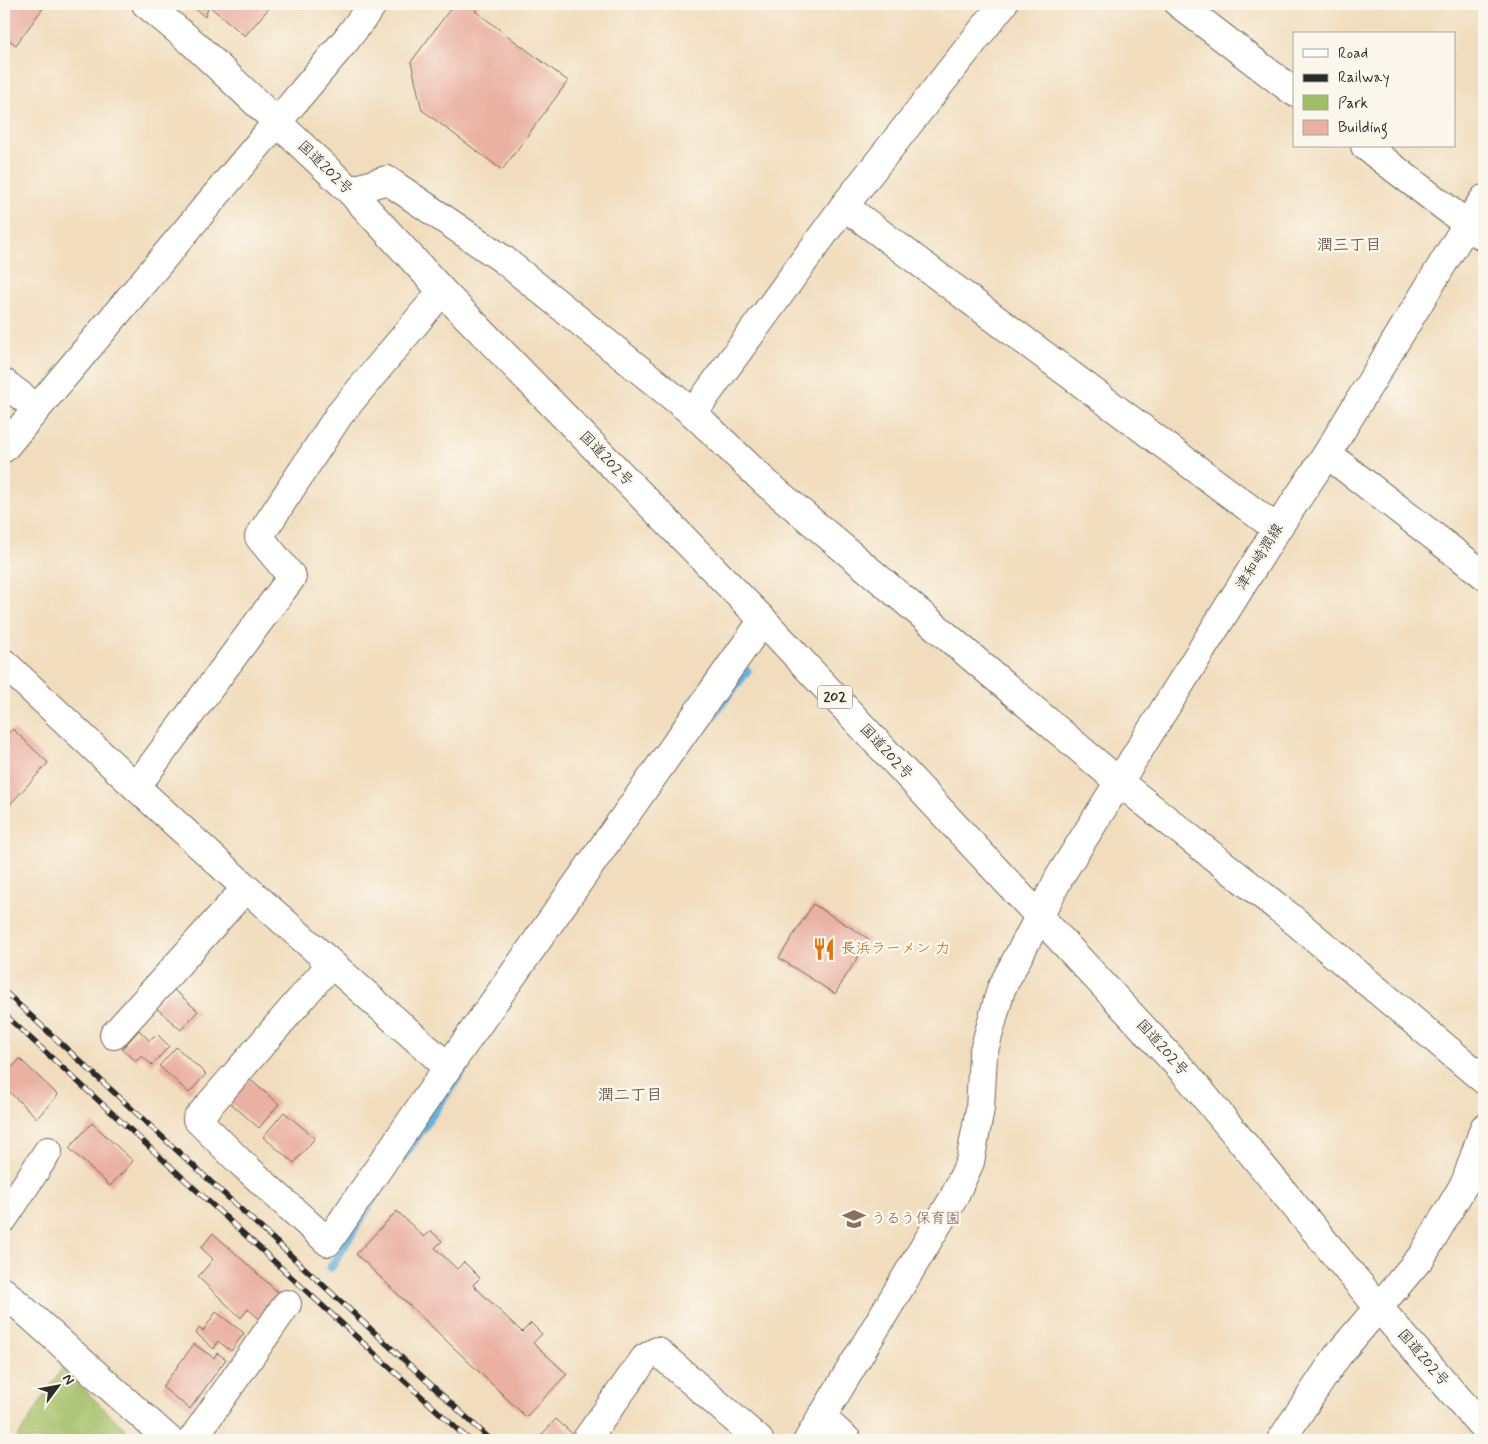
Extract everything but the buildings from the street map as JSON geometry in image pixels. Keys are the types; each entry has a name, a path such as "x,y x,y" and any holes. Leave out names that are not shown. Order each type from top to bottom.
{"main road":[{"name":"国道202号","path":"146,4 193,43 350,191 442,291 763,620 1187,1075 1379,1308 1484,1428"},
{"path":"4,448 277,122 373,4"},
{"path":"693,413 844,206 1003,4"},
{"path":"1179,4 1293,91"},
{"path":"1368,148 1476,231"},
{"path":"350,191 387,180 504,260 693,413 773,488 1119,782 1290,917 1484,1080"},
{"name":"津和崎潤線","path":"808,1440 953,1199 970,1162 980,1109 983,1054 1000,989 1060,876 1278,529 1476,231 1484,199"},
{"path":"844,206 1278,529"},
{"path":"136,787 292,577 258,537 338,415 442,291"},
{"path":"4,382 37,408"},
{"path":"1327,454 1484,576"},
{"path":"331,964 197,1118 238,1160 328,1242 448,1067 763,620"},
{"path":"4,663 246,888 448,1067"},
{"path":"114,1036 246,888"},
{"path":"1281,1440 1338,1355 1422,1256 1466,1181 1484,1128"},
{"path":"4,1218 48,1151"},
{"path":"4,1292 168,1440"},
{"path":"192,1440 288,1304"},
{"path":"586,1440 645,1358 657,1351 759,1440"},
{"path":"821,1417 847,1440"}],"green space":[{"path":"62,1368 136,1440 16,1440"}],"waterway":[{"path":"703,728 747,671"},
{"path":"404,1156 467,1064"},
{"path":"331,1267 373,1199"}],"railway":[{"path":"4,991 491,1440"},
{"path":"4,1014 469,1440"}],"place":[{"name":"長浜ラーメン 力","path":"824,949"},
{"name":"うるう保育園","path":"854,1219"}],"district":[{"name":"潤三丁目","path":"1349,245"},
{"name":"潤二丁目","path":"630,1095"}]}
